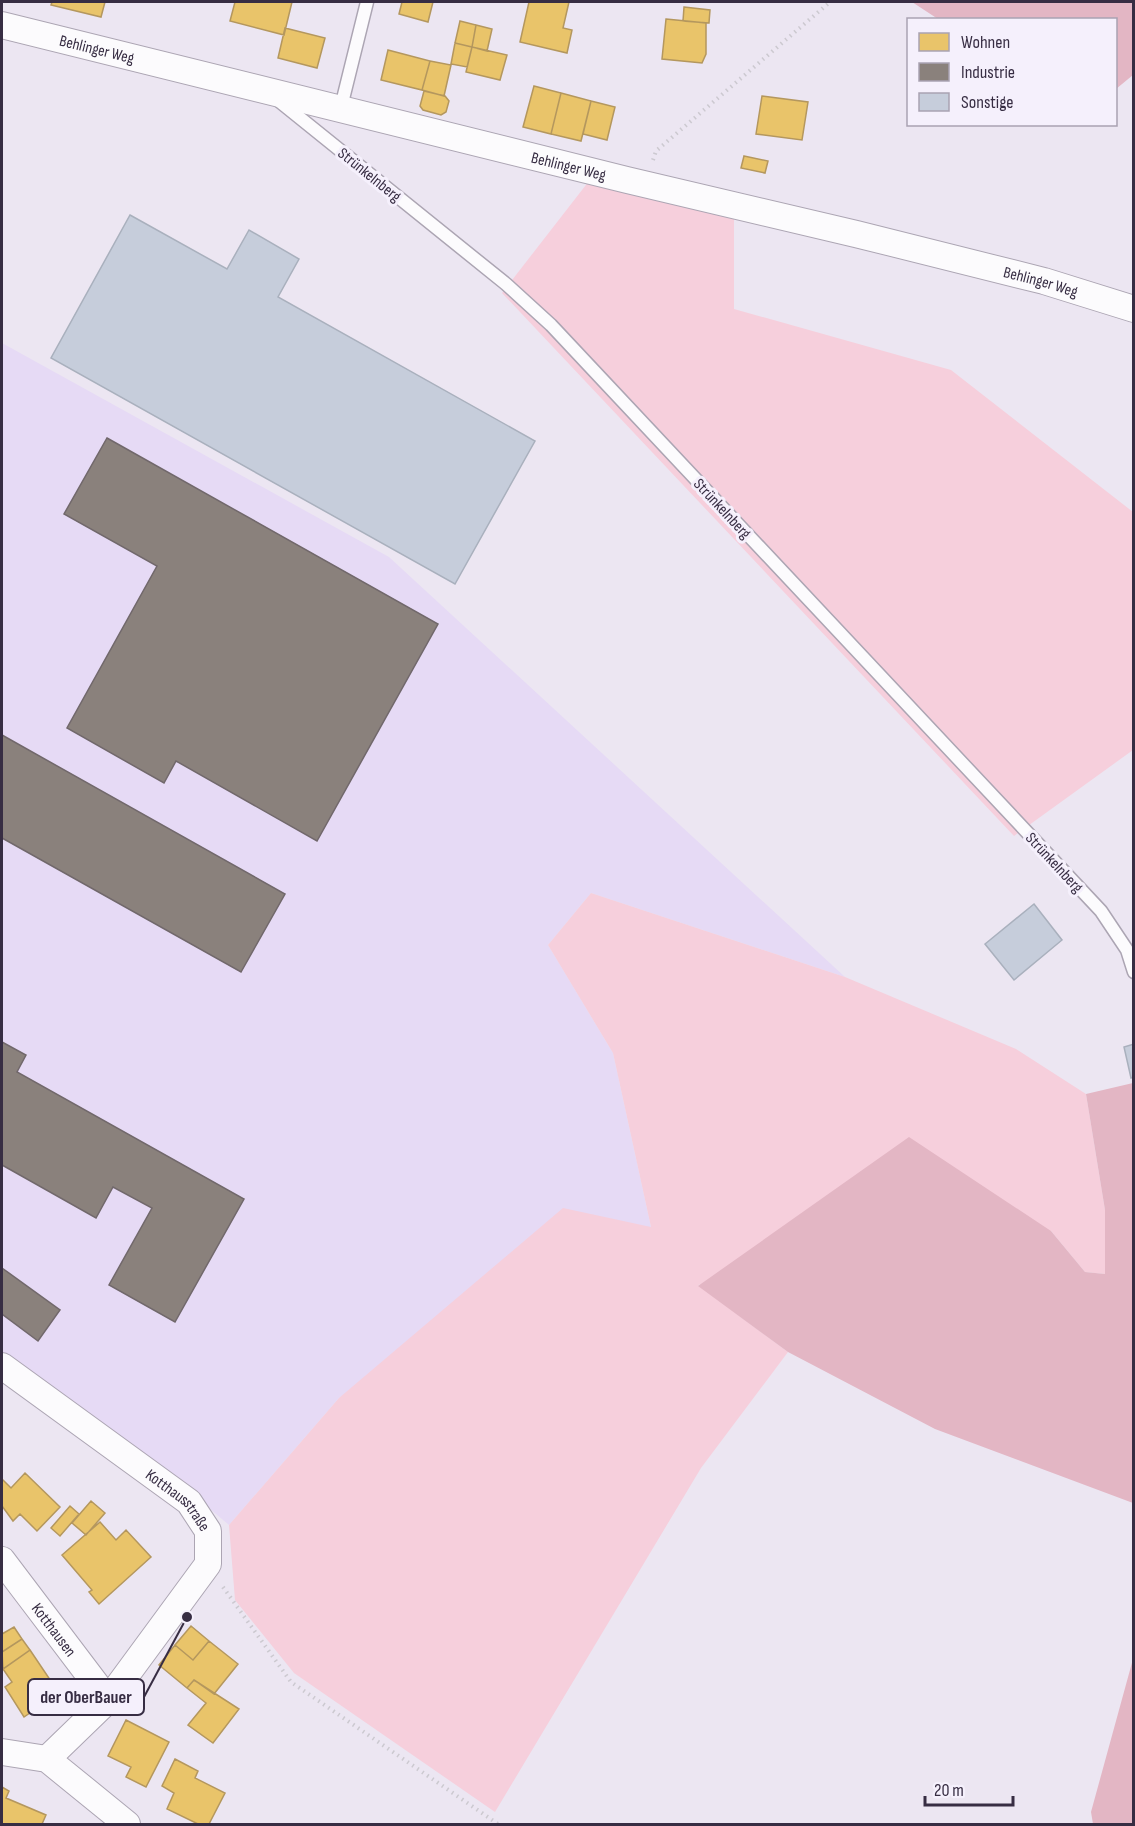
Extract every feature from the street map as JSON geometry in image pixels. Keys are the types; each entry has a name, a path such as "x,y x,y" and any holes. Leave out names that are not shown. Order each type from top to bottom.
{"street":[{"name":"Behlinger Weg","path":"2,25 1022,276 1134,309"},
{"name":"Kotthausstraße","path":"2,1366 189,1502 208,1531 208,1564"},
{"name":"Kotthausen","path":"2,1560 108,1700"},
{"path":"47,1759 108,1700 208,1564"},
{"path":"2,1752 47,1759 127,1824"}],"lane":[{"path":"341,107 367,2"},
{"name":"Strünkelnberg","path":"264,89 506,284 551,325 1101,911 1127,950 1134,972"}],"path":[{"path":"644,184 656,151 830,2"},
{"path":"208,1564 237,1609 291,1682 498,1824"}],"shaded area":[{"path":"912,2 1133,2 1133,75 1117,88 1117,18 936,18"},
{"path":"589,181 734,206 734,309 951,370 1133,512 1133,750 1014,836 502,293"},
{"path":"2,343 389,557 845,977 591,893 548,945 613,1053 651,1227 339,1398 229,1525 158,1465 2,1352"},
{"path":"591,893 845,977 1016,1049 1086,1094 1105,1210 1105,1274 1085,1272 1051,1231 698,1285 788,1352 701,1468 495,1812 294,1673 235,1600 229,1525 339,1398 563,1208 651,1227 613,1053 548,945"},
{"path":"1133,1083 1133,1503 935,1429 788,1352 698,1286 909,1137 1051,1231 1085,1272 1105,1274 1105,1210 1086,1094"},
{"path":"1133,1659 1133,1824 1093,1824 1091,1812"}],"building: Wohnen":[{"path":"52,2 105,2 101,17 51,5"},
{"path":"235,2 292,2 284,35 230,21"},
{"path":"402,2 433,2 428,22 399,14"},
{"path":"529,2 569,2 563,28 572,30 567,53 520,42"},
{"path":"684,7 710,10 709,23 683,21"},
{"path":"666,19 706,23 706,54 702,63 662,59"},
{"path":"460,21 476,25 472,47 455,43"},
{"path":"476,25 492,29 487,51 472,47"},
{"path":"285,28 325,38 317,68 278,58"},
{"path":"455,43 472,47 467,67 451,64"},
{"path":"472,47 507,55 500,80 466,72"},
{"path":"388,50 430,61 422,90 381,80"},
{"path":"430,61 451,65 444,96 422,90"},
{"path":"534,86 561,93 551,134 523,127"},
{"path":"424,91 445,96 449,101 446,112 441,115 423,110 420,106"},
{"path":"561,93 591,101 581,141 551,134"},
{"path":"762,96 808,102 802,140 756,134"},
{"path":"591,101 615,107 607,140 583,134"},
{"path":"744,156 768,161 765,173 741,168"},
{"path":"25,1473 60,1507 37,1531 20,1514 13,1521 2,1506 2,1479 11,1488"},
{"path":"91,1501 105,1513 86,1535 72,1523"},
{"path":"70,1506 79,1514 60,1536 51,1528"},
{"path":"100,1522 116,1540 126,1530 151,1557 99,1604 89,1592 92,1590 62,1555"},
{"path":"191,1626 209,1641 193,1660 175,1645"},
{"path":"14,1627 22,1639 2,1652 2,1634"},
{"path":"22,1639 30,1650 3,1669 2,1652"},
{"path":"209,1641 238,1664 214,1694 194,1680 187,1688 159,1665 175,1645 193,1660"},
{"path":"30,1650 59,1693 24,1717 5,1687 12,1682 3,1669"},
{"path":"194,1680 239,1709 213,1743 188,1725 206,1703 187,1688"},
{"path":"126,1720 169,1742 146,1787 126,1777 131,1767 108,1756"},
{"path":"175,1759 198,1771 195,1778 225,1793 209,1824 198,1824 167,1809 174,1793 162,1786"},
{"path":"2,1787 9,1791 6,1798 46,1815 42,1824 2,1824"}],"building: Industrie":[{"path":"107,438 438,624 317,841 176,761 164,783 67,728 157,566 64,514"},
{"path":"2,735 285,894 241,972 2,838"},
{"path":"2,1042 26,1055 17,1072 244,1199 175,1322 109,1285 152,1208 113,1187 96,1218 2,1165"},
{"path":"2,1268 60,1310 38,1341 2,1314"}],"building: Sonstige":[{"path":"130,215 227,269 249,230 299,259 278,297 535,441 455,584 51,358"},
{"path":"1034,904 1062,940 1014,980 985,944"},
{"path":"1134,1044 1134,1077 1131,1078 1124,1047"}],"place":[{"name":"der OberBauer","path":"187,1617"}]}
